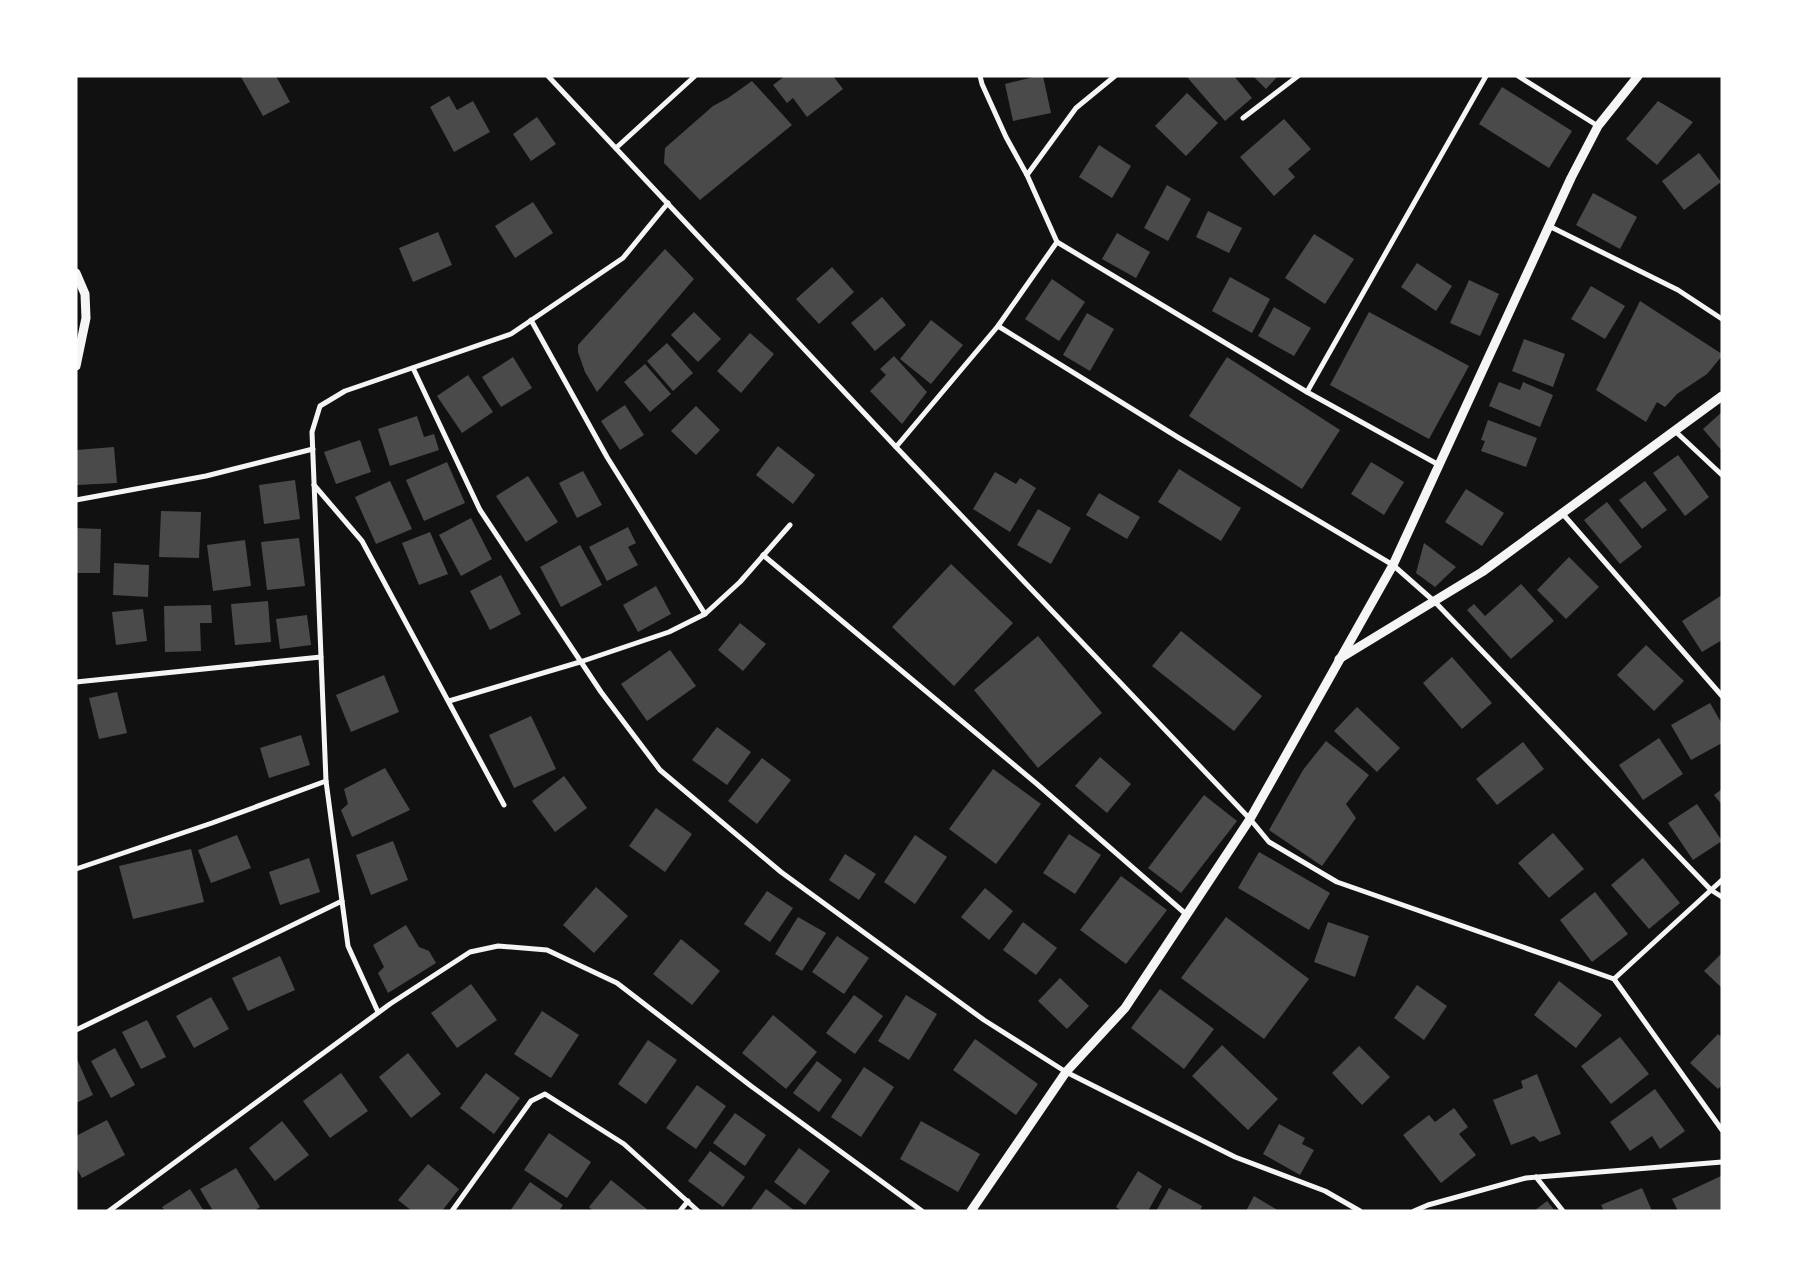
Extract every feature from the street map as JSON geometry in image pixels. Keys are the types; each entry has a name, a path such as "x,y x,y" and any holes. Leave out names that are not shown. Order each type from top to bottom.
{"street":[{"path":"548,76 896,447 1250,819 1269,842 1337,882 1614,979 1722,1130"},
{"path":"616,148 695,76"},
{"path":"980,76 1006,137 1057,242 1306,392 1439,465"},
{"path":"1026,175 1076,108 1115,76"},
{"path":"1243,118 1298,76"},
{"path":"1306,392 1486,76"},
{"path":"1518,76 1598,126"},
{"path":"973,1210 1066,1072 1125,1008 1250,819 1393,565 1571,178 1598,126 1638,76"},
{"path":"378,1012 348,946 326,781 312,432 320,406 345,391 511,334 623,258 668,203"},
{"path":"1549,226 1678,290 1722,319"},
{"path":"896,447 998,326 1057,242"},
{"path":"76,273 85,294 86,318 76,366"},
{"path":"531,320 607,457 705,614"},
{"path":"998,326 1178,438 1393,565 1435,602 1710,890 1722,897"},
{"path":"412,368 480,510 600,692 660,770 781,872 984,1020 1066,1072 1235,1157 1325,1191 1360,1211"},
{"path":"1338,660 1482,572 1722,396"},
{"path":"1675,431 1722,475"},
{"path":"76,500 206,476 313,449"},
{"path":"314,485 362,541 504,805"},
{"path":"1562,513 1722,696"},
{"path":"449,701 580,662 669,632 705,614 740,582 790,525"},
{"path":"764,555 1188,915"},
{"path":"76,682 321,657"},
{"path":"76,869 212,823 326,781"},
{"path":"1614,979 1722,880"},
{"path":"76,1030 342,901"},
{"path":"109,1211 378,1012 470,952 498,946 547,950 617,983 751,1086 922,1211"},
{"path":"452,1211 531,1102 545,1094 624,1144 698,1211"},
{"path":"1414,1211 1428,1204 1536,1177 1722,1162"},
{"path":"1536,1177 1563,1211"},
{"path":"680,1211 688,1201"}],"building":[{"path":"276,76 290,102 263,116 241,77"},
{"path":"785,76 833,76 843,89 807,117 793,98 787,103 773,85"},
{"path":"1043,76 1051,113 1013,121 1005,84"},
{"path":"1234,76 1252,98 1225,121 1187,77"},
{"path":"1253,76 1278,76 1266,89"},
{"path":"752,81 792,125 700,200 664,163 665,148 713,106"},
{"path":"1502,87 1572,131 1549,168 1479,124"},
{"path":"1187,93 1218,123 1186,156 1155,126"},
{"path":"449,96 457,110 473,101 490,132 454,152 430,107"},
{"path":"1658,101 1693,122 1657,165 1626,139"},
{"path":"537,117 556,144 531,161 513,134"},
{"path":"1284,119 1311,149 1288,169 1295,177 1274,196 1240,157"},
{"path":"1099,145 1131,166 1112,198 1079,177"},
{"path":"1699,153 1721,182 1684,210 1662,181"},
{"path":"1167,185 1191,199 1168,241 1144,228"},
{"path":"1593,193 1637,217 1620,249 1576,225"},
{"path":"533,202 553,233 515,258 495,226"},
{"path":"1208,211 1242,228 1229,253 1196,237"},
{"path":"438,232 452,265 413,282 399,248"},
{"path":"1117,233 1150,252 1136,278 1102,259"},
{"path":"1314,234 1354,259 1325,304 1285,278"},
{"path":"665,249 694,279 597,392 585,372 578,352 578,345"},
{"path":"1417,263 1452,286 1436,311 1401,287"},
{"path":"832,267 854,292 819,324 796,299"},
{"path":"1230,277 1270,299 1252,333 1212,311"},
{"path":"1052,279 1085,302 1059,341 1025,319"},
{"path":"1469,280 1499,294 1480,336 1450,323"},
{"path":"1591,286 1625,306 1605,339 1571,319"},
{"path":"882,297 906,325 875,351 851,323"},
{"path":"1640,301 1722,354 1707,374 1677,394 1665,407 1657,402 1646,422 1596,390"},
{"path":"1274,307 1311,328 1294,356 1258,336"},
{"path":"694,312 721,339 698,362 671,335"},
{"path":"1369,312 1469,366 1429,439 1330,385"},
{"path":"1087,313 1114,329 1090,371 1063,355"},
{"path":"931,320 963,345 931,384 900,359"},
{"path":"750,333 774,354 741,393 717,371"},
{"path":"1524,339 1565,354 1553,387 1512,371"},
{"path":"667,343 693,373 673,391 647,361"},
{"path":"894,356 927,392 902,424 870,391 886,375 880,369"},
{"path":"513,357 532,388 501,407 482,377"},
{"path":"1227,357 1340,430 1302,489 1189,416"},
{"path":"645,364 671,394 650,412 624,382"},
{"path":"468,375 493,412 462,433 437,396"},
{"path":"1499,382 1520,390 1523,382 1553,395 1540,427 1489,406"},
{"path":"625,405 644,435 620,450 601,421"},
{"path":"696,406 720,430 696,455 671,431"},
{"path":"1722,412 1722,451 1703,429"},
{"path":"417,416 424,437 434,434 439,450 390,466 378,429"},
{"path":"1488,420 1537,438 1526,467 1481,451 1485,441 1481,440"},
{"path":"360,440 371,472 336,484 324,452"},
{"path":"778,446 815,475 793,504 756,475"},
{"path":"114,447 117,483 77,485 76,450"},
{"path":"1678,455 1709,497 1685,516 1653,473"},
{"path":"447,462 465,503 424,521 406,480"},
{"path":"1371,462 1404,482 1384,515 1351,494"},
{"path":"1179,469 1241,508 1221,541 1158,502"},
{"path":"583,471 602,505 577,518 559,483"},
{"path":"995,472 1016,484 1020,478 1036,488 1010,532 973,509"},
{"path":"528,476 558,522 526,542 496,496"},
{"path":"295,480 300,519 264,524 259,485"},
{"path":"390,481 412,529 376,544 355,497"},
{"path":"1645,481 1667,510 1642,529 1619,500"},
{"path":"1466,489 1504,513 1482,546 1445,522"},
{"path":"1099,493 1140,517 1127,539 1086,515"},
{"path":"1607,502 1642,547 1620,564 1584,520"},
{"path":"1038,509 1071,528 1051,564 1017,545"},
{"path":"161,511 201,512 199,558 159,557"},
{"path":"471,518 492,559 461,576 439,535"},
{"path":"628,527 636,543 628,547 638,565 607,581 589,547"},
{"path":"76,528 101,529 100,573 76,573"},
{"path":"430,532 448,574 419,585 402,543"},
{"path":"299,538 305,586 267,590 261,542"},
{"path":"245,540 251,586 213,591 207,545"},
{"path":"1424,543 1456,567 1435,587 1416,573"},
{"path":"580,545 602,585 561,607 540,567"},
{"path":"1569,557 1599,587 1566,619 1537,590"},
{"path":"114,563 149,565 148,597 113,595"},
{"path":"951,564 1013,623 954,686 892,627"},
{"path":"501,575 521,614 490,630 470,591"},
{"path":"1521,584 1554,621 1511,659 1467,610 1474,604 1485,616"},
{"path":"656,586 671,614 638,632 623,605"},
{"path":"1722,595 1722,640 1702,652 1682,621"},
{"path":"268,601 271,642 235,645 231,604"},
{"path":"211,605 212,623 200,623 201,651 165,652 164,606"},
{"path":"143,609 147,641 116,645 112,612"},
{"path":"307,615 311,645 280,649 276,619"},
{"path":"740,623 766,644 743,671 718,650"},
{"path":"1181,631 1262,696 1234,731 1152,666"},
{"path":"1038,636 1102,713 1038,768 974,690"},
{"path":"1646,645 1684,681 1654,711 1617,675"},
{"path":"670,650 696,686 647,721 621,684"},
{"path":"1452,657 1492,703 1462,729 1423,683"},
{"path":"384,675 399,712 351,732 336,695"},
{"path":"117,692 127,733 99,739 89,698"},
{"path":"1710,703 1722,724 1722,743 1691,760 1671,725"},
{"path":"1357,707 1400,748 1377,772 1334,731"},
{"path":"531,716 556,769 514,788 489,735"},
{"path":"717,727 751,752 727,785 692,760"},
{"path":"301,735 310,765 269,778 260,748"},
{"path":"1659,738 1683,774 1643,800 1619,765"},
{"path":"1326,741 1369,775 1346,804 1356,818 1322,866 1269,830 1303,770"},
{"path":"1523,742 1544,769 1497,805 1476,779"},
{"path":"1100,757 1131,784 1107,813 1075,786"},
{"path":"762,758 791,780 757,824 728,801"},
{"path":"385,768 410,810 352,837 341,810 348,804 344,789"},
{"path":"993,769 1041,804 996,864 949,829"},
{"path":"564,776 587,808 555,832 532,801"},
{"path":"1722,789 1722,805 1714,795"},
{"path":"1204,795 1237,821 1181,893 1148,868"},
{"path":"1697,804 1722,841 1693,860 1668,823"},
{"path":"656,808 692,834 665,872 629,846"},
{"path":"1553,833 1584,869 1549,898 1518,863"},
{"path":"1069,834 1101,855 1075,894 1043,873"},
{"path":"237,835 251,868 211,883 198,850"},
{"path":"915,835 947,857 915,904 884,882"},
{"path":"393,841 408,880 371,895 356,855"},
{"path":"191,849 204,902 133,919 119,866"},
{"path":"1259,852 1330,893 1309,930 1238,888"},
{"path":"845,854 876,874 859,900 829,880"},
{"path":"309,858 320,892 280,905 269,872"},
{"path":"1643,858 1680,903 1649,929 1611,885"},
{"path":"1121,876 1167,910 1126,964 1080,930"},
{"path":"596,887 628,916 594,953 563,925"},
{"path":"985,888 1013,911 989,940 961,917"},
{"path":"767,891 793,908 770,942 744,924"},
{"path":"1595,892 1628,934 1592,962 1560,920"},
{"path":"798,917 826,933 802,971 775,954"},
{"path":"1226,917 1309,979 1264,1039 1181,978"},
{"path":"1023,922 1057,948 1036,975 1003,950"},
{"path":"1328,922 1369,936 1355,977 1314,962"},
{"path":"406,925 419,947 429,951 436,963 388,993 378,973 384,967 373,945"},
{"path":"837,936 869,958 844,994 812,972"},
{"path":"681,939 720,971 692,1005 653,974"},
{"path":"1722,953 1722,988 1704,971"},
{"path":"280,956 295,990 248,1011 232,978"},
{"path":"1060,978 1089,1006 1067,1029 1038,1001"},
{"path":"1559,981 1602,1015 1576,1048 1534,1015"},
{"path":"471,984 497,1020 457,1048 431,1013"},
{"path":"1417,985 1447,1006 1424,1040 1394,1018"},
{"path":"1160,989 1214,1029 1184,1069 1131,1028"},
{"path":"854,995 883,1016 855,1054 826,1033"},
{"path":"906,995 937,1014 909,1060 878,1041"},
{"path":"211,997 229,1029 194,1048 176,1016"},
{"path":"542,1011 579,1035 551,1078 514,1054"},
{"path":"773,1015 817,1052 786,1089 742,1053"},
{"path":"147,1020 166,1057 141,1069 122,1032"},
{"path":"1718,1034 1722,1038 1722,1085 1718,1089 1690,1063"},
{"path":"1620,1037 1649,1074 1611,1104 1581,1066"},
{"path":"975,1039 1038,1084 1016,1115 953,1070"},
{"path":"648,1040 677,1060 646,1104 618,1084"},
{"path":"1222,1045 1278,1099 1248,1130 1192,1076"},
{"path":"1359,1046 1390,1077 1362,1105 1332,1073"},
{"path":"115,1048 135,1085 111,1098 91,1061"},
{"path":"408,1053 441,1094 411,1118 379,1077"},
{"path":"76,1057 93,1095 76,1103"},
{"path":"817,1061 842,1080 819,1112 793,1093"},
{"path":"864,1067 894,1087 861,1137 831,1117"},
{"path":"341,1073 368,1111 330,1138 303,1101"},
{"path":"486,1073 520,1098 494,1134 460,1108"},
{"path":"1537,1074 1561,1134 1540,1142 1534,1136 1511,1145 1493,1100 1523,1088 1521,1081"},
{"path":"697,1085 726,1106 696,1149 666,1128"},
{"path":"1655,1089 1685,1131 1660,1149 1652,1136 1630,1151 1610,1122"},
{"path":"1454,1108 1468,1127 1459,1134 1476,1155 1441,1183 1403,1135 1429,1115 1435,1122"},
{"path":"735,1113 766,1135 745,1166 713,1143"},
{"path":"107,1120 125,1155 82,1178 76,1167 76,1136"},
{"path":"282,1121 309,1155 275,1181 249,1148"},
{"path":"921,1121 980,1154 958,1192 900,1159"},
{"path":"1279,1124 1305,1138 1302,1144 1314,1150 1300,1175 1263,1154"},
{"path":"549,1133 591,1162 567,1198 524,1170"},
{"path":"799,1148 830,1171 805,1205 774,1182"},
{"path":"710,1151 745,1177 723,1207 688,1181"},
{"path":"428,1164 459,1189 442,1211 412,1211 398,1200"},
{"path":"236,1168 260,1207 254,1211 213,1211 200,1189"},
{"path":"1138,1171 1162,1186 1148,1211 1122,1211 1116,1207"},
{"path":"1721,1176 1722,1211 1678,1211 1672,1199"},
{"path":"611,1180 649,1211 593,1211 589,1207"},
{"path":"530,1182 563,1205 559,1211 510,1211"},
{"path":"1169,1188 1202,1206 1200,1211 1156,1211"},
{"path":"1642,1188 1652,1211 1604,1211 1601,1205"},
{"path":"190,1189 204,1211 165,1211 162,1207"},
{"path":"766,1189 795,1211 750,1211"},
{"path":"1254,1196 1279,1211 1246,1211"},
{"path":"1547,1201 1555,1211 1534,1211"}]}
